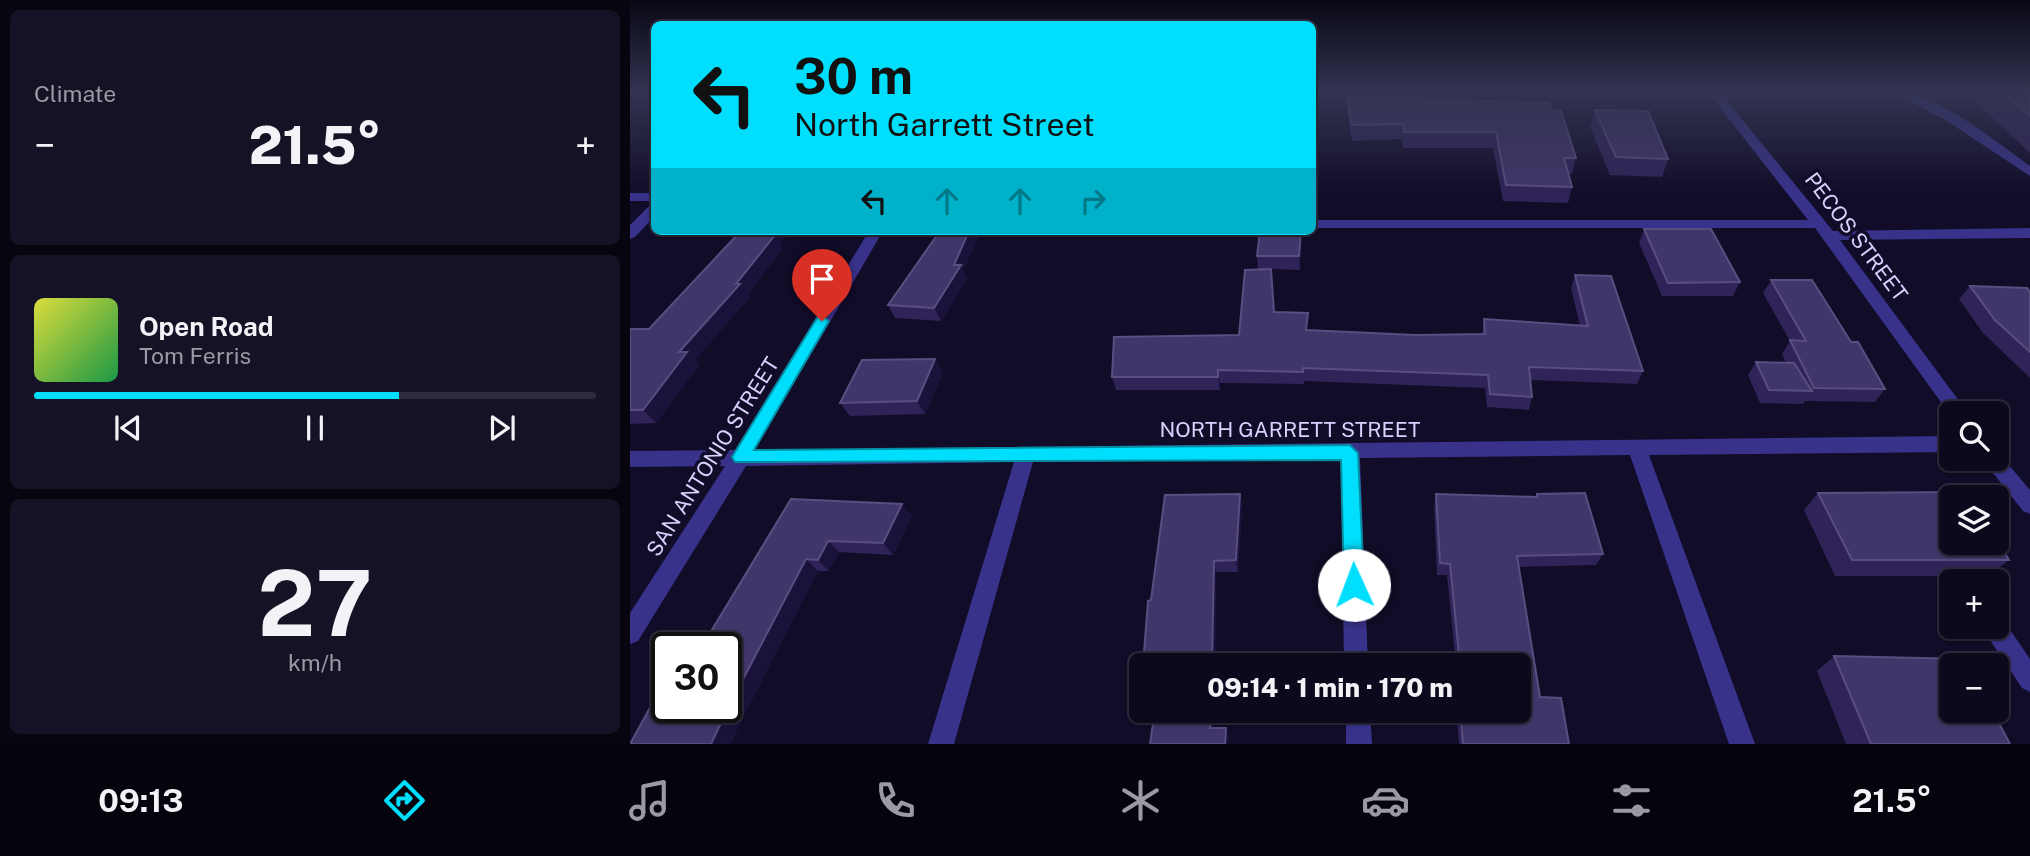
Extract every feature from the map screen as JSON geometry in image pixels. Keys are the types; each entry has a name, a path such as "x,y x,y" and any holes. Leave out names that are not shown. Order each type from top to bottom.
{"street":[{"name":"PECOS STREET","path":"1741,126 1824,230 1950,401"},
{"path":"1962,126 2030,172"},
{"path":"630,197 651,197"},
{"path":"630,234 651,212"},
{"path":"1316,224 2030,233"},
{"name":"SAN ANTONIO STREET","path":"630,633 741,457 874,235"},
{"name":"NORTH GARRETT STREET","path":"630,459 1350,453 1939,444"},
{"path":"1637,448 1742,744"},
{"path":"1350,453 1356,653"},
{"path":"941,744 1026,454"},
{"path":"2003,471 2030,505"},
{"path":"2003,639 2030,680"},
{"path":"1358,723 1359,744"}],"building":[{"path":"1403,126 1566,126 1576,158 1564,158 1572,187 1506,185 1496,132 1404,132"},
{"path":"1602,126 1654,126 1668,159 1616,157"},
{"path":"1644,229 1711,229 1740,282 1668,283"},
{"path":"737,235 775,235 736,284 740,284 679,352 687,352 643,410 630,410 630,329 649,329"},
{"path":"937,235 967,235 954,265 961,265 934,308 888,305"},
{"path":"1260,235 1301,235 1299,256 1257,256"},
{"path":"1271,269 1274,312 1308,313 1306,330 1415,335 1485,334 1484,319 1588,326 1575,275 1611,276 1643,371 1529,367 1532,397 1490,394 1488,375 1303,368 1303,372 1218,370 1218,377 1112,377 1114,337 1239,335 1245,270"},
{"path":"1771,280 1812,280 1851,342 1858,342 1885,389 1814,388 1790,340 1806,341"},
{"path":"1970,286 2027,288 2030,292 2030,352 1995,320"},
{"path":"935,359 917,401 840,403 862,360"},
{"path":"1756,362 1794,363 1812,391 1769,390"},
{"path":"1939,492 1939,555 2006,555 2009,560 1852,560 1818,493"},
{"path":"1585,493 1603,554 1517,556 1540,697 1561,698 1569,744 1463,744 1461,723 1531,723 1531,653 1459,653 1450,564 1440,563 1436,494 1537,497 1537,494"},
{"path":"1240,494 1236,560 1214,561 1212,653 1144,653 1148,601 1151,600 1165,495"},
{"path":"791,499 902,504 883,543 828,541 818,560 806,559 742,681 742,632 711,632"},
{"path":"1834,656 1939,658 1939,723 1999,723 2010,744 1871,744"},
{"path":"651,706 651,723 721,723 711,744 630,744"},
{"path":"1153,723 1210,723 1210,728 1226,728 1225,744 1150,744"}],"route":[{"path":"822,321 741,457 1350,453 1354,585"}]}
